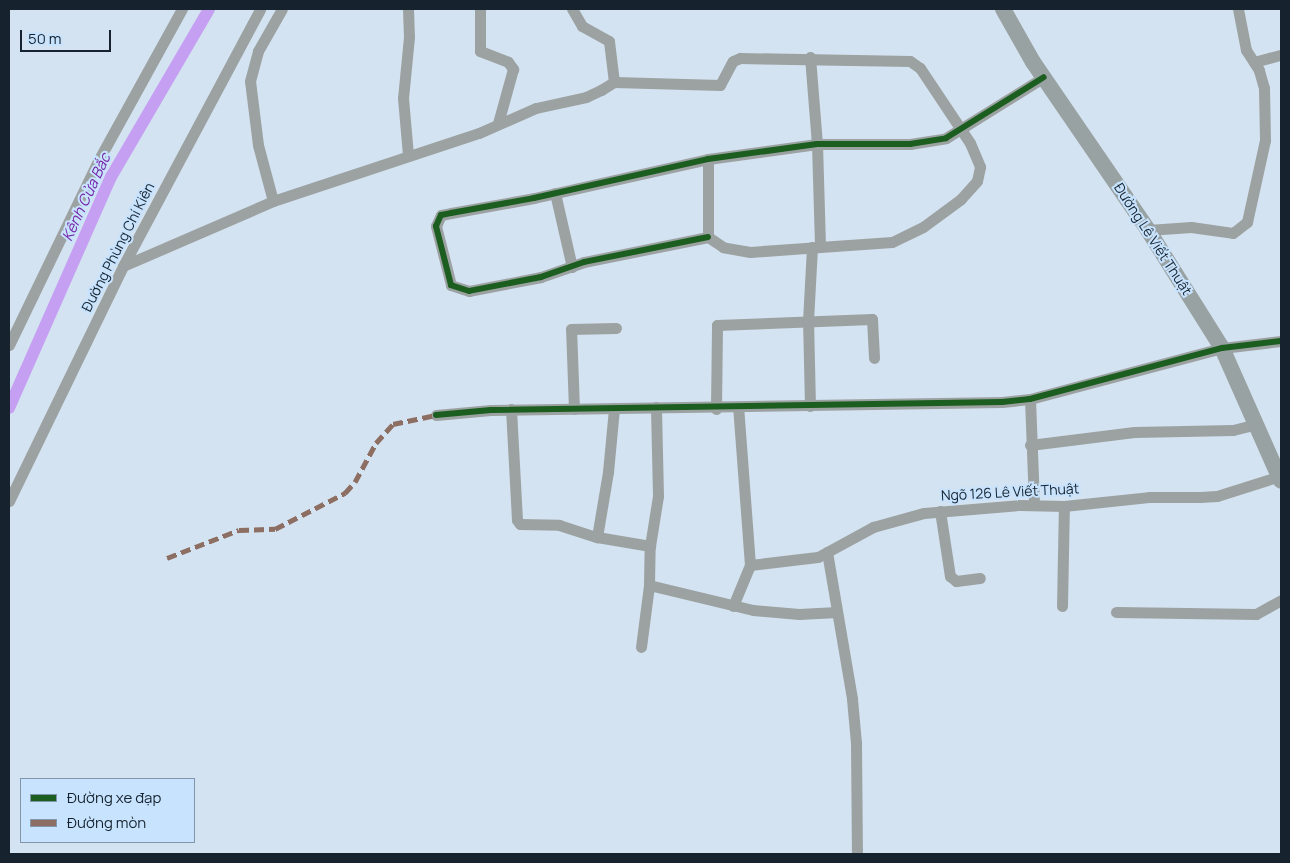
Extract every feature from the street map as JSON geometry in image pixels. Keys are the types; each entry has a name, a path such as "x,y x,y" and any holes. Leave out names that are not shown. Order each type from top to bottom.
{"main road":[{"name":"Đường Lê Viết Thuật","path":"1003,9 1044,78 1148,230 1222,348 1280,479"}],"street":[{"path":"9,344 98,161 182,9"},
{"name":"Đường Phùng Chí Kiên","path":"9,501 123,266 260,9"},
{"path":"273,201 258,145 250,81 258,51 282,9"},
{"path":"408,9 409,37 403,98 408,155"},
{"path":"480,9 480,51 508,62 513,70 498,124"},
{"path":"572,9 582,26 609,41 614,82"},
{"path":"1148,230 1191,227 1233,233 1248,222 1265,129 1262,77 1246,50 1240,32 1238,9"},
{"path":"1254,62 1281,54"},
{"path":"123,266 273,201 479,133 536,108 592,95 614,82 715,86 724,83 736,59 810,57 913,62 960,131 980,167 977,181 952,206 923,227 892,242 750,252 723,247 708,237 572,267 504,286 462,291 451,285 440,251 436,226 441,215 555,193 708,159 817,144 910,144 946,138 960,131 1044,78"},
{"path":"810,57 817,144 816,247 808,321 810,406"},
{"path":"708,159 708,237"},
{"path":"555,193 572,267"},
{"path":"716,409 717,325 872,320 874,358"},
{"path":"574,410 571,329 616,328"},
{"path":"436,414 511,409 574,410 656,407 716,409 1030,399 1222,348 1281,342"},
{"path":"1030,399 1030,445 1034,505"},
{"path":"641,647 649,584 650,546 658,496 656,407"},
{"path":"597,537 608,472 614,408"},
{"path":"733,606 750,565 738,408"},
{"path":"511,409 517,520 520,524 559,525 597,537 650,546"},
{"path":"1030,445 1134,432 1233,430 1257,424"},
{"name":"Ngõ 126 Lê Viết Thuật","path":"750,565 789,563 827,552 873,527 940,511 1034,505 1064,506 1149,497 1217,496 1280,479"},
{"path":"1062,606 1064,506"},
{"path":"940,511 950,576 956,581 980,578"},
{"path":"827,552 837,612 846,649 856,743 857,854"},
{"path":"649,584 733,606 775,613 837,612"},
{"path":"1116,612 1256,614 1281,600"}],"waterway":[{"name":"Kênh Cửa Bắc","path":"9,408 111,177 209,9"}],"marked path":[{"path":"167,558 239,530 275,529 345,493 355,482 376,443 393,424 436,415"}],"cycle path":[{"path":"708,237 584,262 541,277 469,291 451,285 436,226 441,215 534,198 708,159 817,144 910,144 946,138 1044,77"},
{"path":"436,415 491,410 1002,402 1030,399 1222,348 1281,341"}]}
